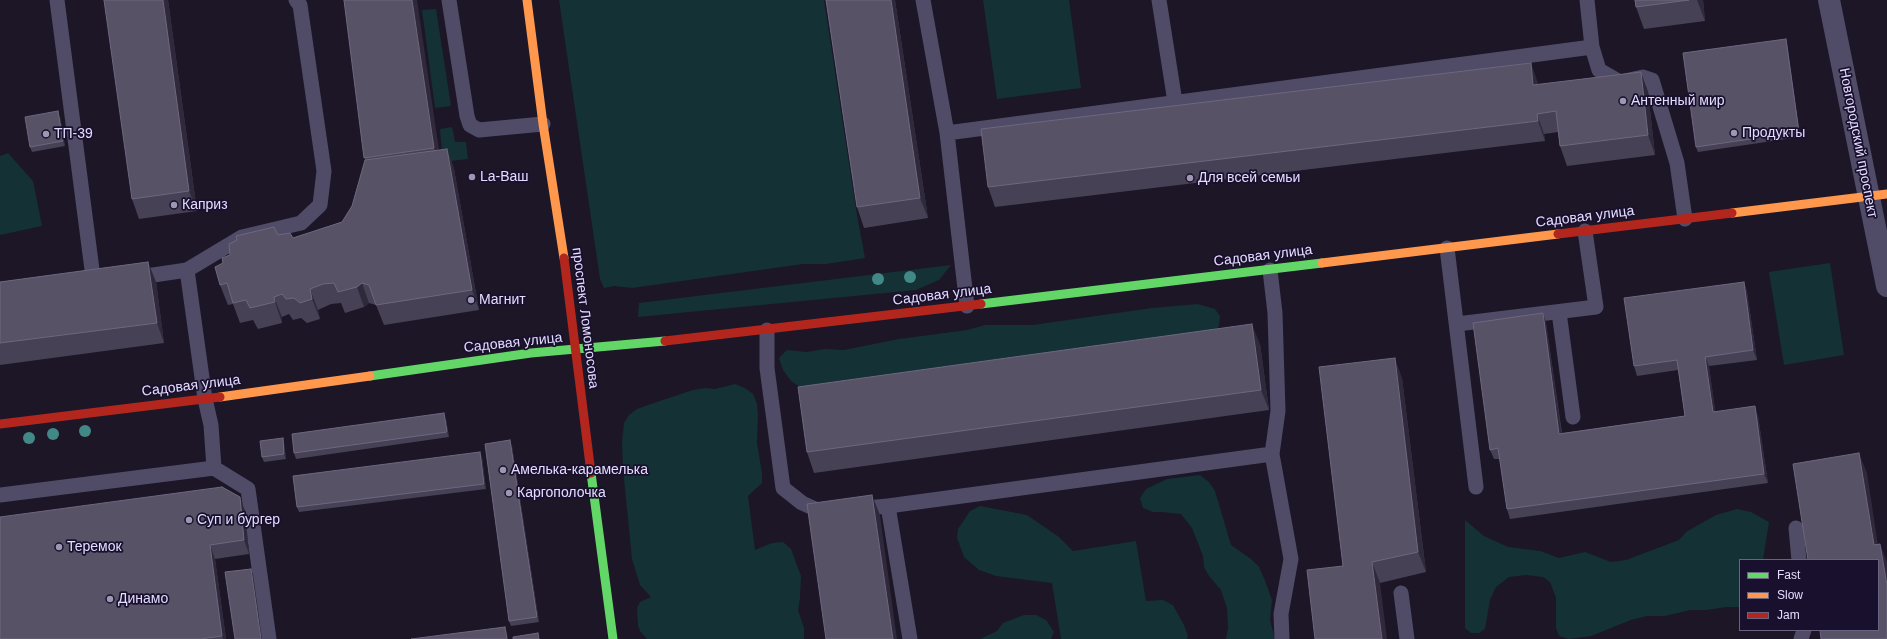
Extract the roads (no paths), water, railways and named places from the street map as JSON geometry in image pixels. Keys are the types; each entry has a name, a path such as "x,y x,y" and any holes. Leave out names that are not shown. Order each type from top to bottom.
{"street":[{"name":"проспект Ломоносова","path":"527,0 543,124 571,305 613,639"},
{"name":"Новгородский проспект","path":"1829,0 1878,196 1887,286"},
{"name":"Садовая улица","path":"0,424 205,399 531,353 576,351 767,330 1878,196"}],"lane":[{"path":"58,0 94,284"},
{"path":"78,286 187,270 242,237 301,223 320,205 324,171 300,4 296,0"},
{"path":"448,0 467,116 470,125 479,130 543,124"},
{"path":"923,0 947,133 967,306"},
{"path":"1160,0 1175,102"},
{"path":"1587,0 1592,47 1599,70 1620,82 1643,77 1652,80 1677,163 1685,219"},
{"path":"947,133 1592,47"},
{"path":"1456,324 1596,307 1585,231"},
{"path":"1447,248 1476,487"},
{"path":"187,270 205,399 211,425 214,468"},
{"path":"1270,270 1275,313 1278,411 1272,454 1291,559 1281,614 1282,639"},
{"path":"1559,312 1573,417"},
{"path":"767,330 767,368 783,488 802,503 822,512 888,506 1272,454"},
{"path":"0,495 214,468 248,488 269,639"},
{"path":"888,506 910,639"},
{"path":"1796,528 1800,559"},
{"path":"1401,593 1407,639"}],"place":[{"name":"Антенный мир","path":"1623,101"},
{"name":"Продукты","path":"1734,133"},
{"name":"ТП-39","path":"46,134"},
{"name":"La-Ваш","path":"472,177"},
{"name":"Для всей семьи","path":"1190,178"},
{"name":"Каприз","path":"174,205"},
{"name":"Магнит","path":"471,300"},
{"name":"Амелька-карамелька","path":"503,470"},
{"name":"Каргополочка","path":"509,493"},
{"name":"Суп и бургер","path":"189,520"},
{"name":"Теремок","path":"59,547"},
{"name":"Динамо","path":"110,599"}]}
